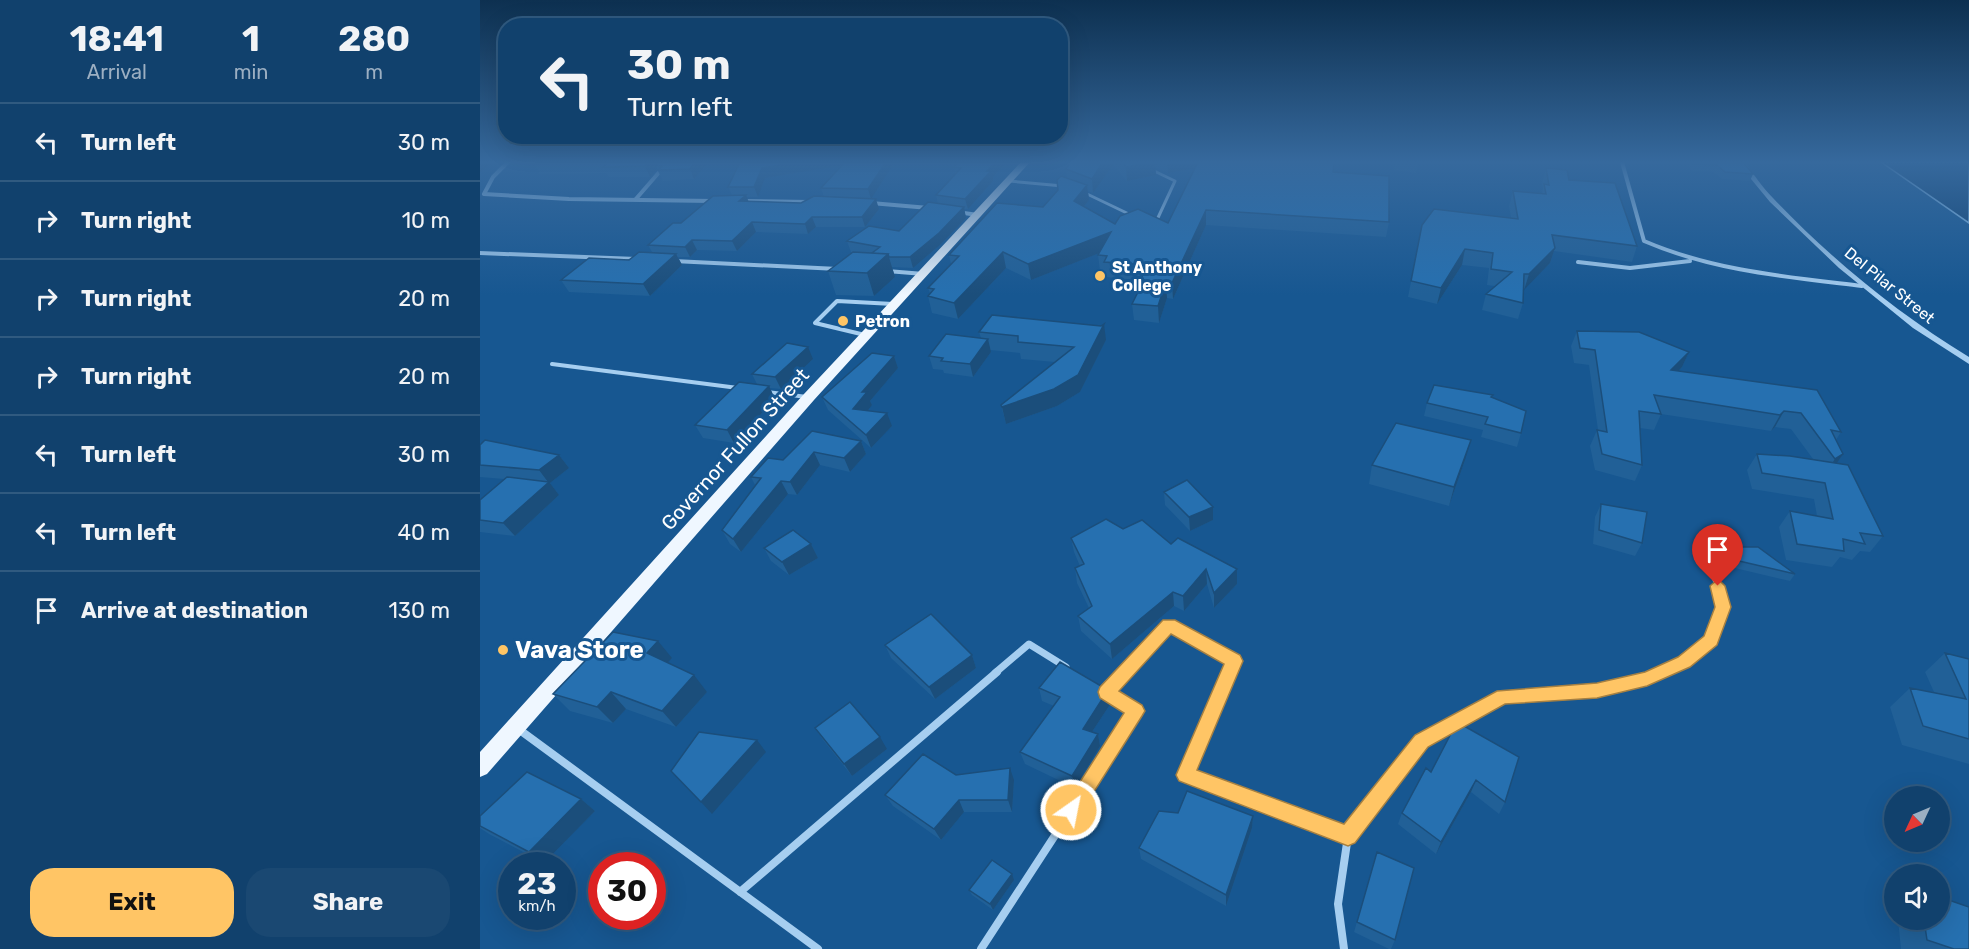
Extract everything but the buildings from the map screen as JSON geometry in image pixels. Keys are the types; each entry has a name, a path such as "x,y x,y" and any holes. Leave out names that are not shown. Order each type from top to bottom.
{"main road":[{"name":"Governor Fullon Street","path":"480,767 514,726 809,397 986,206"}],"street":[{"path":"904,206 934,209"},
{"path":"1634,206 1644,241 1693,261 1785,277 1862,286"},
{"name":"Del Pilar Street","path":"1778,206 1862,286 1938,342 1969,361"},
{"path":"945,210 978,215"},
{"path":"480,253 648,259"},
{"path":"672,261 848,269"},
{"path":"1578,262 1630,268 1693,261"},
{"path":"883,271 925,274"},
{"path":"1344,949 1338,904 1348,836 1421,741 1503,696 1597,690 1647,679 1684,662 1711,640 1723,607 1712,564"},
{"path":"1106,692 1169,625 1234,661 1186,775 1348,836"},
{"path":"740,892 1029,644 1077,674"},
{"path":"981,949 1136,711 1097,686"},
{"path":"514,726 818,949"}],"lane":[{"path":"1113,206 1134,216"},
{"path":"1155,226 1164,206"},
{"path":"868,335 815,323 837,301 897,304"},
{"path":"552,364 739,388"},
{"path":"763,391 809,397"}],"water":[{"path":"1945,206 1969,206 1969,223"}],"place":[{"name":"St Anthony College","path":"1100,276"},
{"name":"Petron","path":"843,321"},
{"name":"Vava Store","path":"503,650"}],"route":[{"path":"1071,810 1136,711 1106,692 1169,625 1234,661 1186,775 1348,836 1421,741 1503,696 1597,690 1647,679 1684,662 1711,640 1723,607 1718,586"}]}
